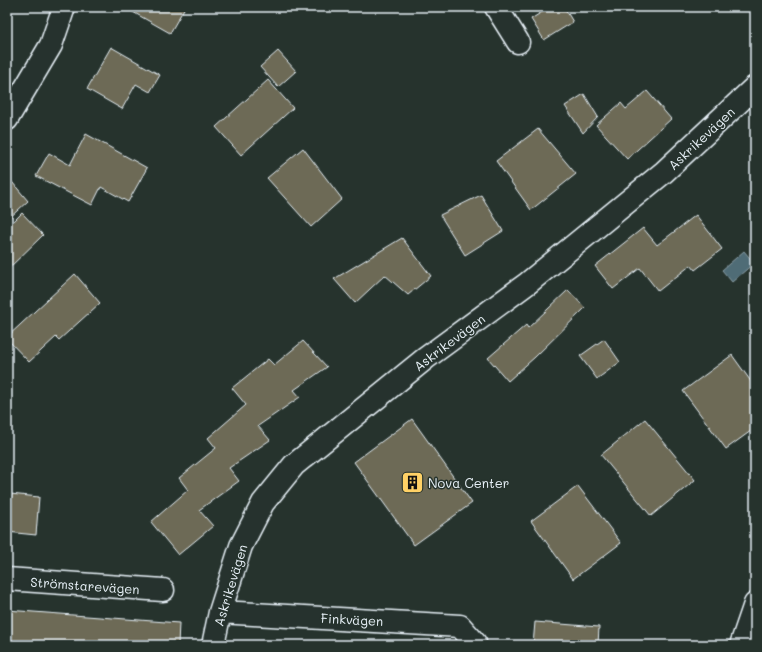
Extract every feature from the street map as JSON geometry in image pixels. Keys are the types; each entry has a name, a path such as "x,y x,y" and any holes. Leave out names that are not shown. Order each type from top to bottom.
{"street":[{"path":"7,119 51,45 64,7"},
{"path":"496,7 518,42"},
{"name":"Askrikevägen","path":"213,645 220,612 241,546 263,502 294,465 426,358 528,283 652,182 755,87"},
{"name":"Strömstarevägen","path":"7,579 163,590"},
{"path":"742,645 755,604"},
{"name":"Finkvägen","path":"220,612 460,626 475,643 474,645"}],"water":[{"path":"744,251 754,263 732,282 722,270"}],"building":[{"path":"124,7 185,7 170,33"},
{"path":"550,7 564,7 573,22 544,40 531,19"},
{"path":"111,47 160,75 150,92 136,84 122,109 87,89"},
{"path":"278,51 296,71 278,87 260,67"},
{"path":"268,80 293,108 241,155 216,127"},
{"path":"647,91 671,119 627,159 596,125 621,103 626,109"},
{"path":"584,94 598,117 583,133 565,106"},
{"path":"538,129 576,174 531,210 496,161"},
{"path":"86,134 147,168 128,202 101,187 92,205 36,176 49,153 70,165"},
{"path":"303,148 342,199 311,227 267,178"},
{"path":"7,176 28,201 7,220"},
{"path":"481,195 503,231 465,255 440,215"},
{"path":"22,213 43,235 7,270 7,228"},
{"path":"696,215 722,249 695,270 691,265 658,291 640,268 613,289 595,266 643,228 657,245"},
{"path":"402,238 431,276 408,295 385,275 355,303 334,279"},
{"path":"75,274 100,303 59,340 56,337 29,362 7,339 7,337"},
{"path":"568,290 585,308 508,381 488,358 526,325 528,328"},
{"path":"604,339 620,362 597,379 580,356"},
{"path":"303,341 327,367 294,390 300,397 258,426 270,440 229,468 239,481 199,510 213,526 178,555 151,522 188,490 179,478 216,448 208,438 246,405 232,388 268,359 274,365"},
{"path":"732,355 755,387 755,428 726,449 683,391"},
{"name":"Nova Center","path":"412,419 472,503 414,545 354,462"},
{"path":"645,419 695,480 651,516 601,455"},
{"path":"578,486 621,543 573,579 531,521"},
{"path":"10,494 39,497 36,535 7,532 7,505 9,505"},
{"path":"7,610 179,623 178,645 7,645"},
{"path":"535,622 599,627 598,645 533,645"}],"place":[{"name":"Nova Center","path":"413,482"}]}
